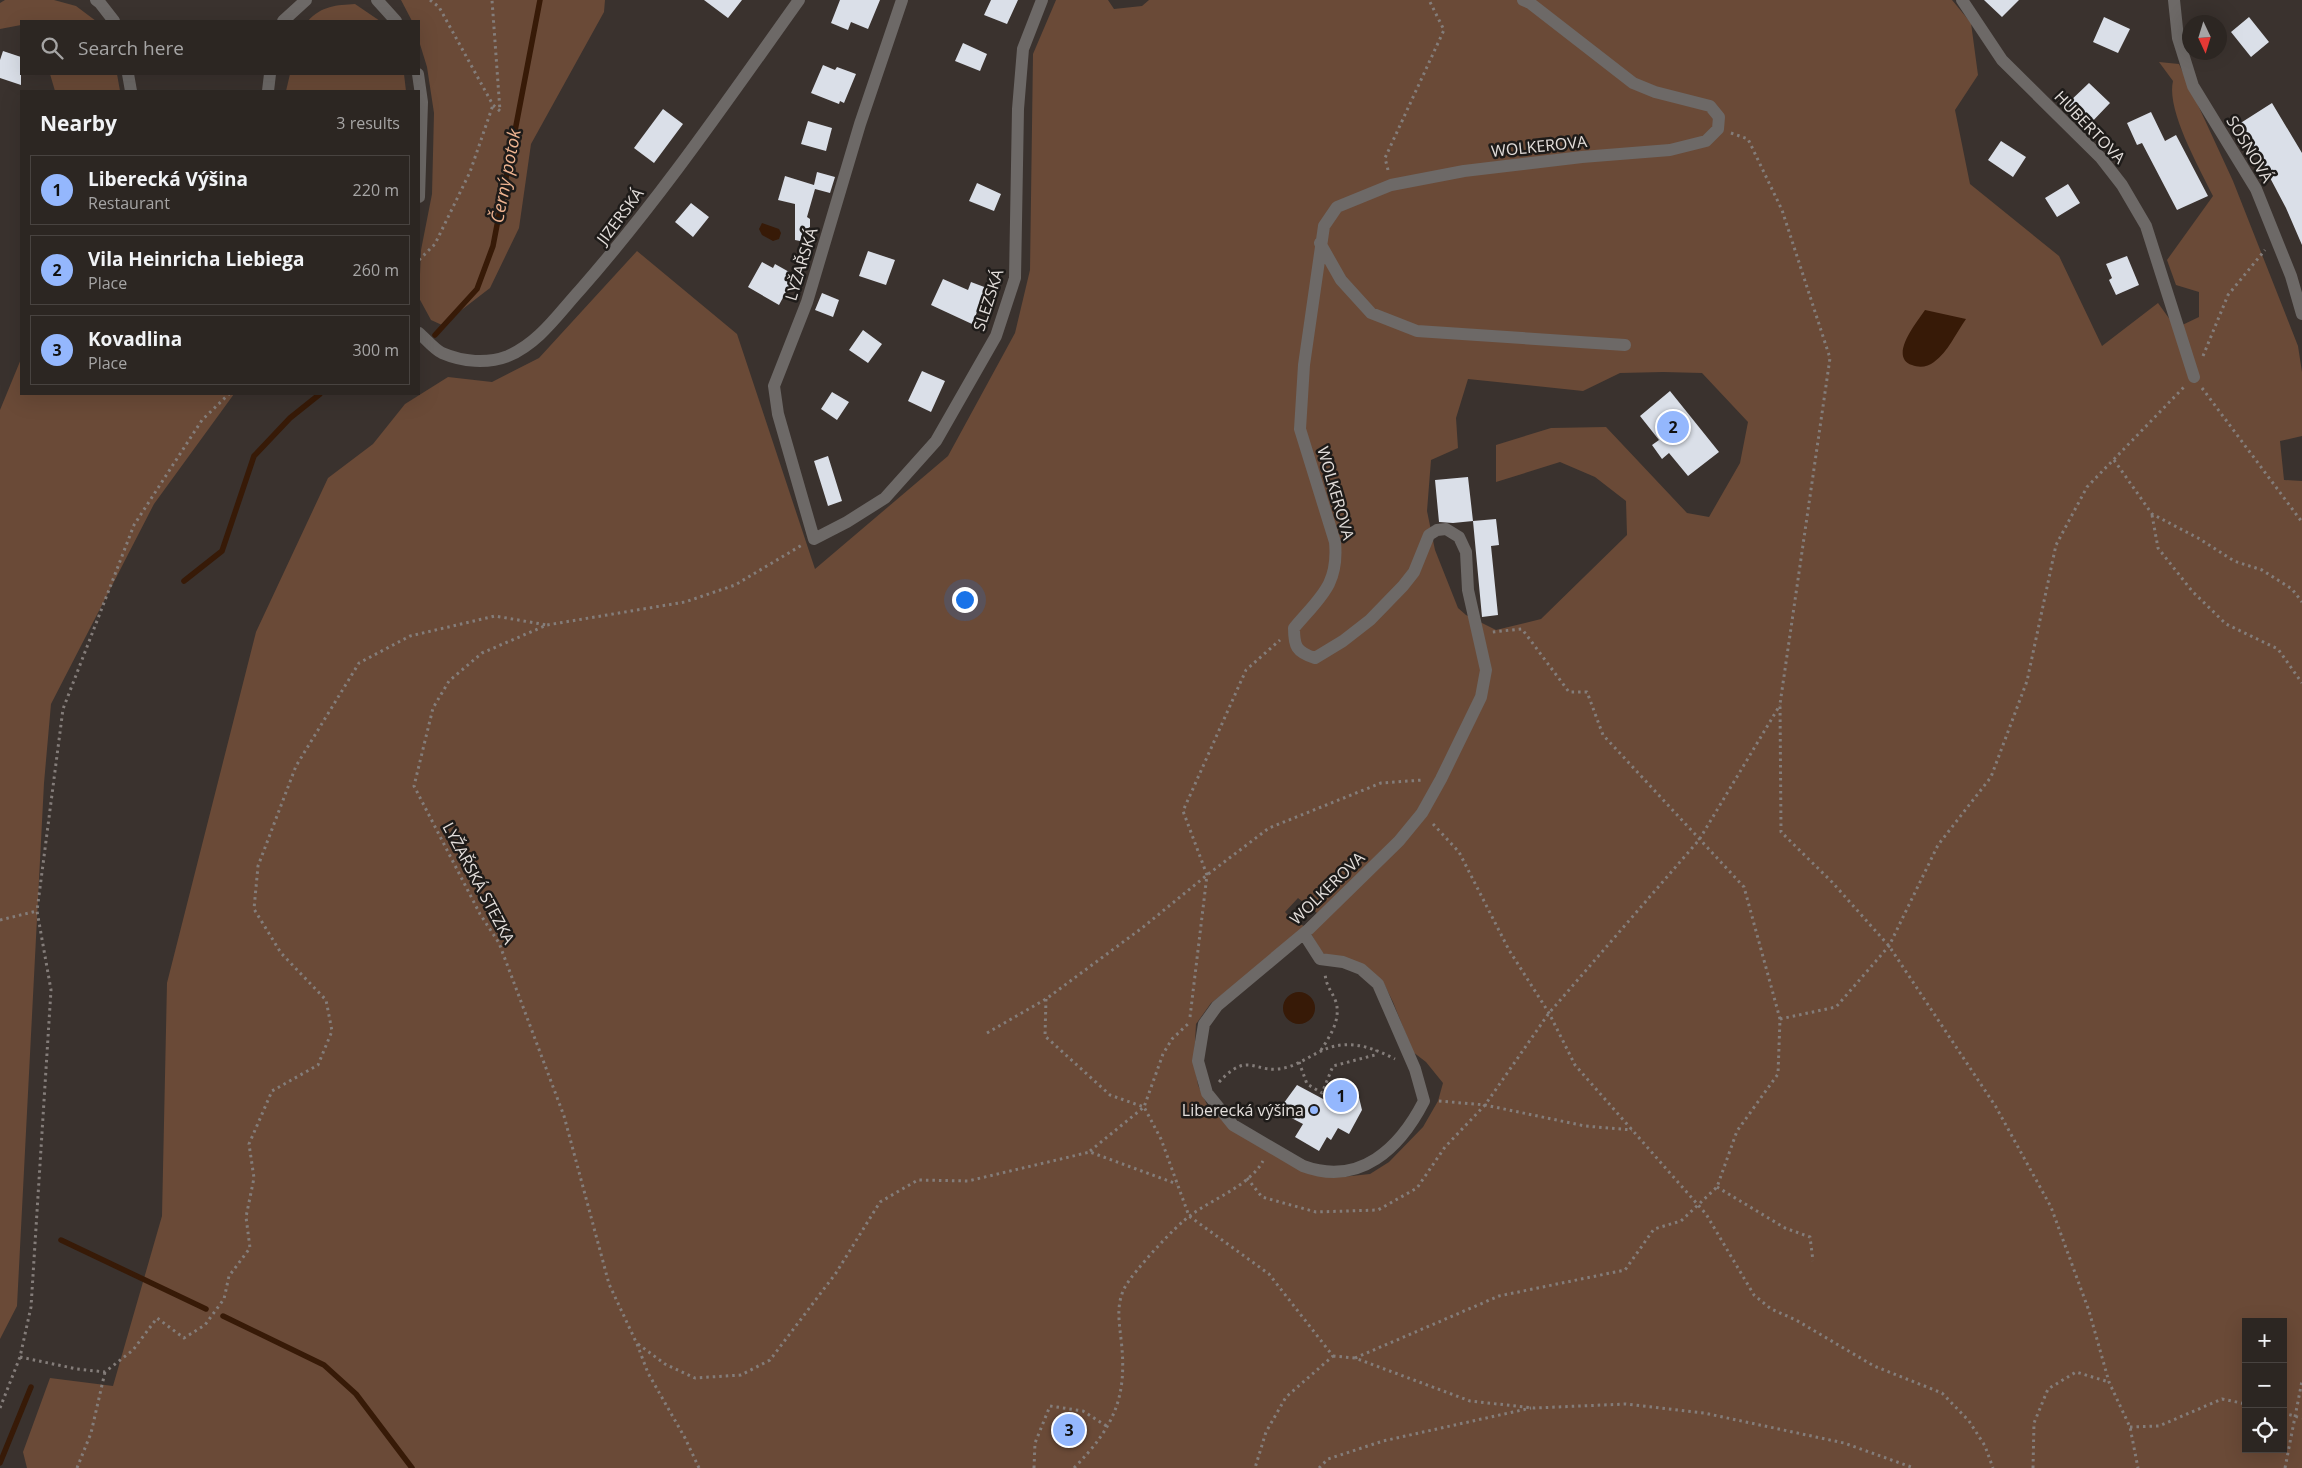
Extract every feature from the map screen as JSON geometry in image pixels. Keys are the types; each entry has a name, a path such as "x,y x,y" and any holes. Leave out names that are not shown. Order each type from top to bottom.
{"street":[{"path":"96,0 113,20"},
{"path":"284,20 291,5 306,0"},
{"path":"377,0 395,20"},
{"name":"JIZERSKÁ","path":"420,334 440,352 461,359 482,362 506,356 522,349 548,327 613,253 799,0"},
{"name":"LYŽAŘSKÁ","path":"814,538 778,414 774,386 807,302 860,124 902,0"},
{"name":"SLEZSKÁ","path":"814,538 847,522 885,498 936,441 996,336 1015,278 1018,109 1022,49 1042,0"},
{"path":"1523,0 1530,3 1633,83 1656,92 1710,106 1719,117 1718,130"},
{"name":"HUBERTOVA","path":"1962,0 2002,60 2101,158 2122,185 2146,226 2194,377"},
{"name":"SOSNOVÁ","path":"2174,0 2178,38 2193,86 2256,189 2291,276 2302,314"},
{"path":"128,75 132,90"},
{"path":"268,90 270,75"},
{"path":"418,75 422,102 420,165"},
{"name":"WOLKEROVA","path":"1320,958 1343,962 1361,969 1378,984 1415,1069 1424,1101 1413,1123 1403,1136 1373,1162 1339,1172 1315,1170 1271,1148 1234,1125 1208,1094 1198,1061 1204,1024 1217,1006 1304,934 1399,841 1422,812 1441,779 1482,697 1486,670 1468,590 1466,552 1459,537 1446,529 1437,530 1429,535 1414,572 1403,586 1370,620 1327,652 1315,658 1302,654 1294,642 1294,628 1327,589 1334,576 1336,557 1335,542 1300,429 1304,365 1320,243 1324,226 1337,207 1391,185 1464,170 1582,157 1670,150 1706,141 1718,130"},
{"path":"1320,243 1341,280 1371,313 1417,331 1625,345"},
{"path":"1304,934 1320,958"}],"path":[{"path":"430,0 439,7 493,105 500,112 492,0"},
{"path":"1391,185 1385,158 1444,30 1429,0"},
{"path":"420,259 435,244 470,172 493,105"},
{"path":"1718,130 1748,139 1782,210 1830,358 1780,704 1782,832 1832,882 1889,946 1996,1107 2051,1207 2089,1311 2109,1382 2130,1427 2138,1468"},
{"path":"1780,1019 1836,1007 1889,946 1938,845 1991,777 2027,681 2056,545 2087,487 2194,377 2228,295 2275,238"},
{"path":"2194,377 2302,522"},
{"path":"0,1408 20,1357 31,1307 51,990 37,911 63,709 134,525 202,420 228,395"},
{"path":"2114,460 2152,514 2158,548 2192,591 2226,624 2278,649 2302,683"},
{"path":"2152,514 2198,538 2234,561 2262,570 2292,589 2302,602"},
{"name":"LYŽAŘSKÁ STEZKA","path":"699,1468 686,1438 648,1373 637,1344 609,1284 564,1116 499,943 480,914 414,786 433,708 449,680 482,653 547,626 685,602 735,585 814,538"},
{"path":"77,1468 91,1433 105,1372 133,1350 157,1318 184,1338 205,1326 224,1299 229,1276 250,1248 246,1217 254,1178 249,1144 272,1091 318,1065 332,1031 326,1000 281,953 254,909 258,866 296,766 359,663 410,636 495,616 547,626"},
{"path":"637,1344 664,1364 696,1378 741,1375 770,1360 836,1273 880,1202 918,1180 968,1181 1090,1152 1144,1107 1163,1054 1172,1039 1189,1023 1207,874 1183,811 1246,670 1294,628"},
{"path":"1355,1358 1499,1296 1625,1270 1654,1229 1681,1221 1717,1187 1737,1131 1778,1074 1780,1019 1744,887 1698,840 1602,735 1586,692 1569,692 1522,629 1477,634"},
{"path":"1247,1178 1262,1197 1316,1212 1378,1210 1417,1188 1445,1147 1485,1106 1549,1013 1698,840 1780,704"},
{"path":"987,1033 1046,999 1142,928 1207,874 1269,828 1381,783 1441,779"},
{"path":"1422,812 1459,852 1509,950 1549,1013 1575,1065 1706,1214 1754,1295 1771,1308 1796,1320 1874,1366 1942,1393 1970,1421 1985,1446 1993,1468"},
{"path":"0,920 37,911"},
{"path":"1320,958 1324,967 1326,984 1336,1002 1337,1018 1332,1034 1322,1050"},
{"path":"1046,999 1045,1036 1110,1095 1144,1107 1161,1139 1189,1216 1269,1274 1333,1356"},
{"path":"1208,1094 1232,1069 1243,1065 1256,1065 1272,1070 1289,1067 1322,1050 1340,1044 1359,1044 1377,1050 1415,1069"},
{"path":"1299,1062 1307,1084 1322,1093 1333,1066 1375,1055 1377,1050"},
{"path":"1444,1100 1485,1106 1585,1126 1634,1130"},
{"path":"1090,1152 1177,1184"},
{"path":"1074,1468 1094,1448 1108,1427 1121,1394 1123,1369 1117,1314 1124,1288 1140,1267 1189,1216 1259,1168"},
{"path":"1717,1187 1785,1228 1810,1236 1813,1260"},
{"path":"1254,1468 1266,1432 1286,1397 1333,1356 1355,1358 1470,1401 1534,1408 1626,1404 1704,1413 1844,1443 1914,1468"},
{"path":"20,1357 77,1369 105,1372"},
{"path":"2034,1468 2034,1423 2048,1389 2076,1372 2109,1382"},
{"path":"2285,1468 2302,1381"},
{"path":"2130,1427 2159,1426 2222,1399 2242,1403"},
{"path":"1034,1468 1036,1443 1050,1406 1083,1411 1108,1427"},
{"path":"1319,1468 1328,1459 1383,1441 1534,1408"},
{"path":"2287,1414 2302,1418"}],"shaded area":[{"path":"5,0 54,0 76,6 95,20 20,20 20,25 0,29 0,3"},
{"path":"401,0 605,0 604,12 531,144 519,228 490,288 442,325 431,320 420,300 421,250 432,194 434,113 427,67 420,44 420,20 411,20"},
{"path":"1056,0 1108,0 1114,9 1142,6 1149,0 1952,0 1971,23 1978,75 1955,110 1970,184 2059,256 2102,346 2158,303 2176,328 2199,317 2199,292 2176,285 2167,260 2213,196 2179,123 2172,93 2173,81 2159,62 2179,64 2233,181 2298,346 2302,372 2302,436 2280,441 2284,480 2302,481 2302,1468 27,1468 23,1452 50,1378 113,1386 162,1216 167,983 256,632 328,478 373,444 405,404 448,377 492,382 539,358 637,251 737,334 815,569 948,456 1015,333 1030,270 1033,54","holes":["1620,373 1702,373 1748,422 1740,463 1709,517 1687,513 1606,427 1551,428 1496,445 1496,482 1560,462 1595,477 1626,501 1627,535 1541,619 1496,630 1466,615 1458,608 1435,550 1427,511 1431,460 1458,448 1456,418 1468,379 1583,391","1298,898 1317,913 1304,926 1295,922 1285,912","1309,930 1322,953 1382,980 1413,1052 1426,1062 1443,1083 1438,1101 1423,1127 1389,1162 1370,1174 1342,1177 1228,1126 1208,1107 1198,1085 1194,1060 1196,1024 1211,1003"]},
{"path":"355,4 379,20 309,20 318,12 336,6"},
{"path":"50,75 117,75 120,90 55,90"},
{"path":"290,75 404,75 406,90 286,90"},
{"path":"762,223 779,229 781,233 779,239 773,241 762,235 759,229"},
{"path":"1925,310 1966,319 1948,348 1939,358 1929,365 1912,365 1905,361 1903,347 1906,339"},
{"path":"20,361 20,395 233,395 154,504 51,704 44,783 17,1306 0,1339 0,410"},
{"path":"1299,992 1305,993 1310,997 1314,1002 1314,1014 1310,1019 1305,1023 1299,1024 1293,1023 1288,1019 1284,1014 1283,1008 1284,1002 1288,997 1293,993"}],"building":[{"path":"704,0 742,0 728,18"},
{"path":"840,0 880,0 868,29 851,22 848,30 831,23"},
{"path":"991,0 1018,0 1007,24 984,15"},
{"path":"1984,0 2019,0 2002,17"},
{"path":"2104,17 2130,29 2118,53 2093,42"},
{"path":"2249,17 2269,42 2251,57 2231,32"},
{"path":"963,43 987,54 980,71 955,61"},
{"path":"3,51 20,57 21,85 0,78 0,60"},
{"path":"823,65 835,70 837,67 856,74 844,103 840,101 839,104 811,93"},
{"path":"2089,83 2110,103 2088,126 2067,104"},
{"path":"2272,103 2302,153 2302,245 2286,208 2239,124"},
{"path":"663,109 683,124 654,163 634,148"},
{"path":"2151,112 2165,141 2176,135 2208,196 2177,210 2142,143 2137,145 2127,123"},
{"path":"808,121 832,128 826,151 801,144"},
{"path":"2001,141 2026,157 2013,177 1988,160"},
{"path":"817,172 835,177 830,193 815,189 807,217 810,219 810,227 803,231 800,241 795,240 795,204 778,200 785,176 814,185"},
{"path":"977,183 1001,194 994,211 969,201"},
{"path":"2068,184 2080,203 2057,217 2045,198"},
{"path":"691,203 709,217 693,237 675,222"},
{"path":"868,251 895,260 886,285 859,276"},
{"path":"2127,256 2139,285 2116,295 2109,280 2112,278 2106,264"},
{"path":"762,262 773,268 775,264 791,273 788,276 793,279 779,305 748,287"},
{"path":"943,279 968,290 971,282 987,288 972,324 931,305"},
{"path":"822,293 839,300 833,317 815,310"},
{"path":"863,330 882,344 868,363 849,350"},
{"path":"922,371 945,381 931,412 908,401"},
{"path":"1670,391 1719,452 1688,476 1669,453 1662,459 1652,445 1659,440 1640,416"},
{"path":"832,392 849,402 837,420 821,409"},
{"path":"828,456 842,501 828,506 814,461"},
{"path":"1468,477 1473,521 1439,522 1435,480"},
{"path":"1496,519 1499,545 1491,546 1498,615 1482,617 1473,521"},
{"name":"Liberecká výšina","path":"1297,1085 1325,1100 1327,1096 1357,1089 1362,1110 1349,1134 1338,1128 1331,1140 1327,1137 1319,1151 1295,1137 1303,1124 1278,1111"}],"waterway":[{"name":"Černý potok","path":"435,335 477,289 493,246 540,0"},
{"name":"Černý potok","path":"184,581 222,551 254,456 290,418 319,395"},
{"path":"61,1240 206,1309"},
{"path":"223,1316 324,1365 356,1394 412,1468"},
{"name":"Černý potok","path":"0,1463 31,1387"}],"place":[{"name":"Vila Heinricha Liebiega","path":"1673,427"},
{"name":"Liberecká Výšina","path":"1341,1096"},
{"name":"Liberecká výšina","path":"1314,1110"},
{"name":"Kovadlina","path":"1069,1430"}]}
